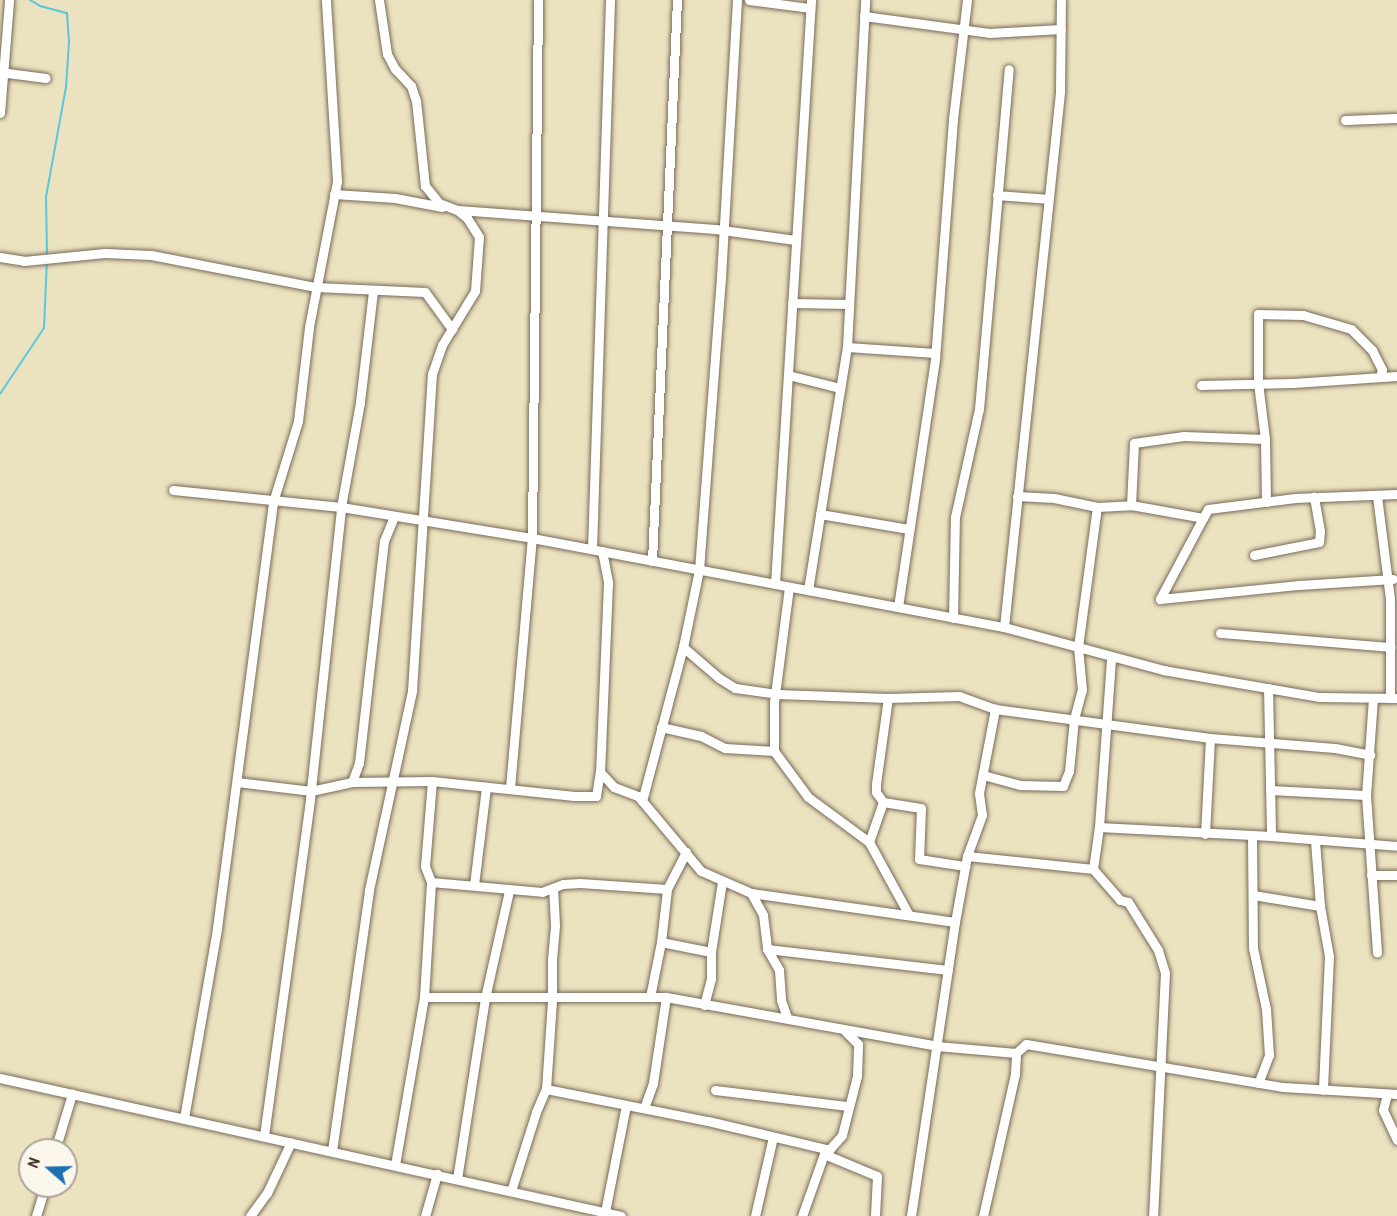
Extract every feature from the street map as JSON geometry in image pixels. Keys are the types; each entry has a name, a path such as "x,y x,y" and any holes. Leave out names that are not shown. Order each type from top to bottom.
{"street":[{"path":"0,113 9,0"},
{"path":"184,1118 217,928 273,502 298,421 316,287 337,181 326,0"},
{"path":"332,1151 369,890 412,691 430,385 438,354 475,291 479,237 472,224 457,210 439,203 425,186 416,101 411,86 395,69 387,54 379,0"},
{"path":"510,788 532,538 538,0"},
{"path":"237,782 311,791 352,782 432,781 574,796 596,796 600,772 608,583 597,550 610,0"},
{"path":"652,561 677,0"},
{"path":"642,801 683,647 699,570 724,230 737,0"},
{"path":"749,0 810,4 775,584"},
{"path":"808,590 847,347 865,0"},
{"path":"898,608 935,353 953,119 967,0"},
{"path":"1004,627 1060,92 1061,0"},
{"path":"864,16 989,33 1061,29"},
{"path":"953,618 955,517 979,409 1010,69"},
{"path":"2,72 46,78"},
{"path":"1345,120 1397,118"},
{"path":"334,194 395,198 457,210 724,230 795,240"},
{"path":"997,195 1048,199"},
{"path":"0,257 24,261 105,253 151,255 316,287 425,292 452,329"},
{"path":"264,1136 311,791 341,507 360,402 373,291"},
{"path":"792,303 849,304"},
{"path":"1266,502 1265,439 1258,383 1258,314 1303,315 1351,329 1372,350 1382,370 1380,376"},
{"path":"847,347 935,353"},
{"path":"788,375 840,388"},
{"path":"1201,385 1397,376"},
{"path":"1131,506 1134,443 1184,436 1265,439"},
{"path":"173,490 273,502 341,507 532,538 1004,627 1111,658 1320,698 1394,698 1390,647 1393,599 1377,496"},
{"path":"1390,579 1299,585 1160,599 1208,509 1314,497 1397,494"},
{"path":"1017,496 1054,498 1097,507 1131,506 1203,518"},
{"path":"1254,555 1319,542 1320,531 1314,497"},
{"path":"983,775 1020,785 1063,786 1069,771 1074,720 1082,690 1078,647 1097,507"},
{"path":"820,514 909,529"},
{"path":"352,782 359,763 384,541 394,516"},
{"path":"789,587 777,694 774,702 774,751 808,797 869,843 909,915"},
{"path":"1220,633 1390,647"},
{"path":"683,647 719,678 735,688 777,694 888,698 959,696 995,709 1210,738 1335,748 1370,755"},
{"path":"1094,868 1111,658"},
{"path":"1268,688 1271,836"},
{"path":"888,698 876,792 883,802 921,808 920,860 965,866"},
{"path":"1373,698 1366,795 1377,953"},
{"path":"911,1216 955,922 967,856 982,815 979,793 995,709"},
{"path":"661,727 701,736 725,748 774,751"},
{"path":"1205,834 1210,738"},
{"path":"600,772 614,786 638,796 701,871 722,882 751,893 955,922"},
{"path":"395,1165 424,997 431,882 425,866 432,781"},
{"path":"474,885 486,787"},
{"path":"1270,790 1366,795"},
{"path":"869,843 883,802"},
{"path":"1099,827 1271,836 1397,846"},
{"path":"1252,836 1253,948 1266,1009 1269,1054 1258,1083"},
{"path":"1315,841 1320,906 1329,956 1323,1090"},
{"path":"650,997 661,942 667,889 686,852"},
{"path":"967,856 1094,868 1120,900 1128,902 1158,950 1165,973 1153,1216"},
{"path":"1371,875 1397,875"},
{"path":"431,882 474,885 509,891 542,892 563,884 580,883 667,889"},
{"path":"704,1005 711,978 711,952 722,882"},
{"path":"511,1191 536,1112 546,1089 555,925 553,889"},
{"path":"457,1179 485,998 509,891"},
{"path":"751,893 763,915 767,949 779,970 781,1000 787,1017"},
{"path":"1253,895 1320,906"},
{"path":"661,942 711,952"},
{"path":"767,949 948,970"},
{"path":"424,997 666,997 787,1017 845,1031 937,1046 1016,1053"},
{"path":"644,1108 653,1083 666,997"},
{"path":"802,1216 827,1152 842,1135 856,1076 858,1044 845,1031"},
{"path":"983,1216 1015,1074 1016,1053 1026,1044 1033,1043 1258,1083 1392,1094 1383,1110 1397,1140"},
{"path":"0,1078 621,1216"},
{"path":"546,1089 644,1108 773,1137 827,1152 876,1176 875,1216"},
{"path":"715,1090 848,1106"},
{"path":"59,1138 72,1094"},
{"path":"605,1212 626,1105"},
{"path":"755,1216 773,1137"},
{"path":"250,1216 267,1193 291,1142"},
{"path":"425,1216 437,1174"},
{"path":"36,1216 41,1198"}],"waterway":[{"path":"30,0 40,6 67,13 69,42 66,87 46,197 47,255"},
{"path":"0,394 44,328 47,260"}]}
